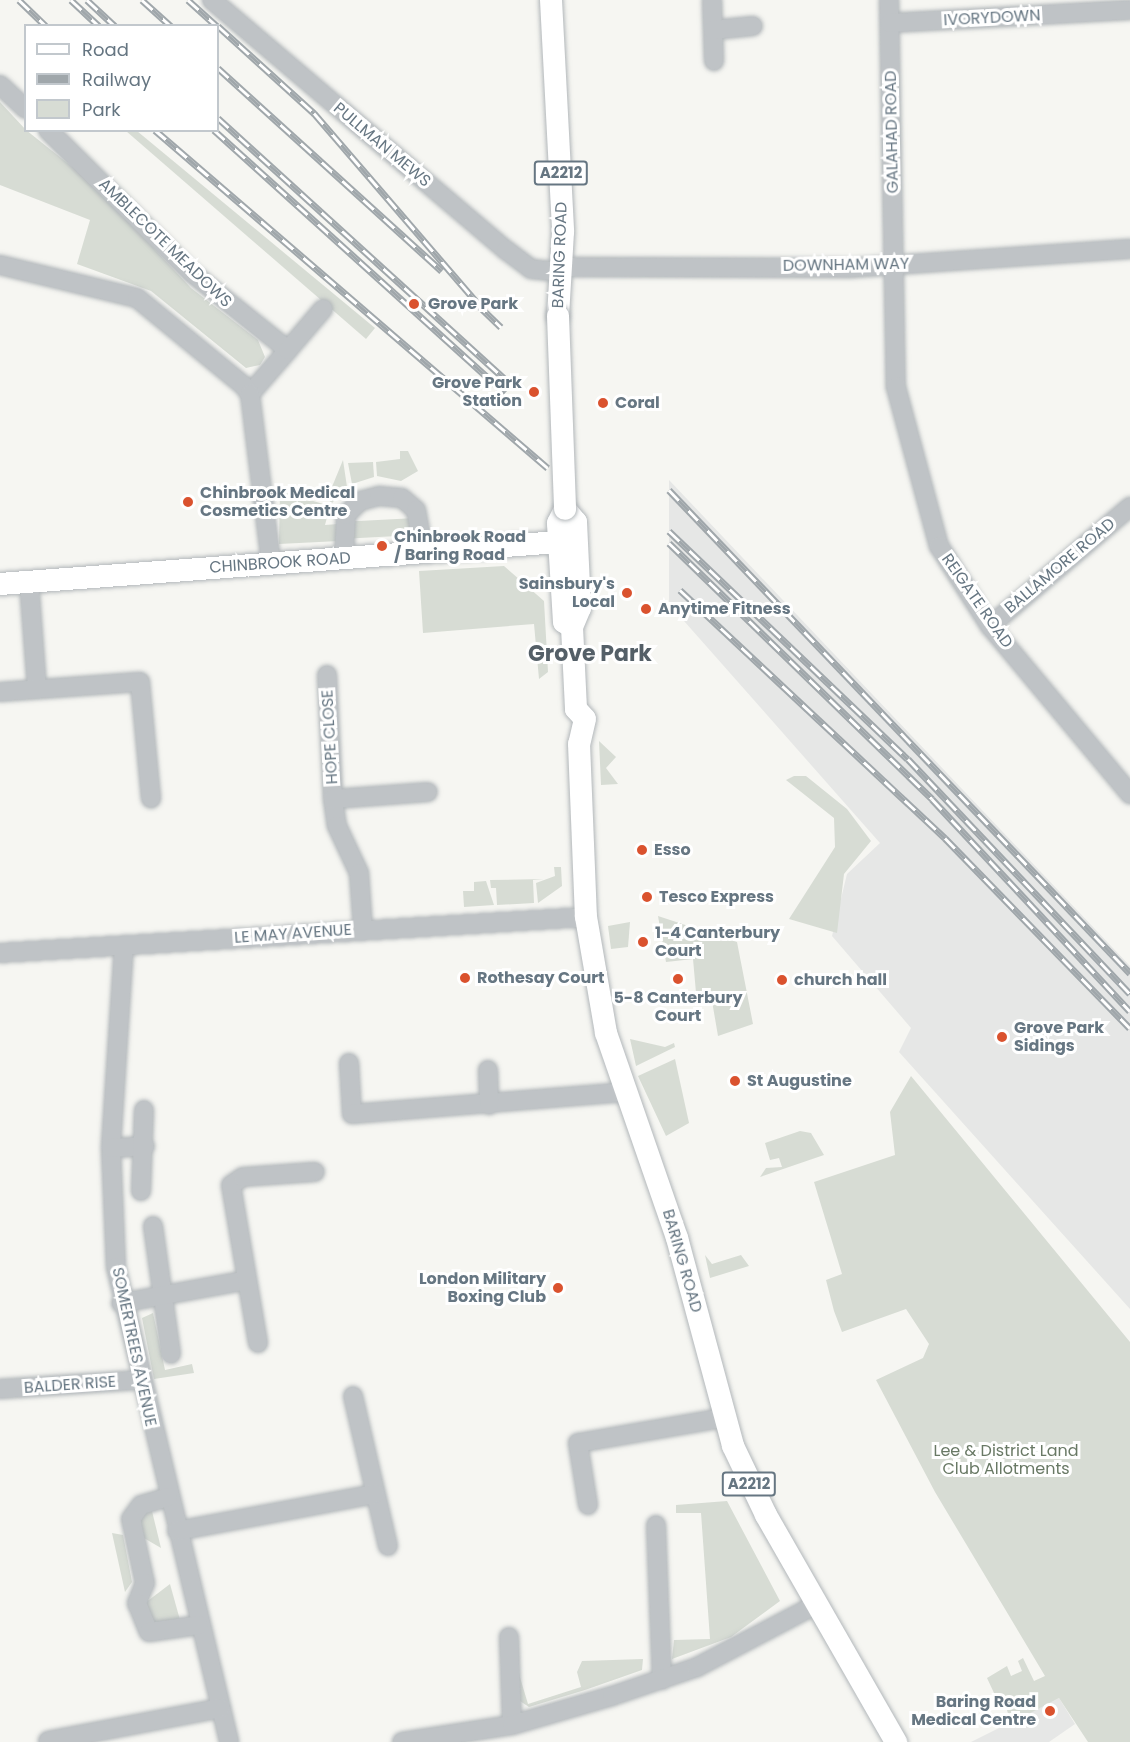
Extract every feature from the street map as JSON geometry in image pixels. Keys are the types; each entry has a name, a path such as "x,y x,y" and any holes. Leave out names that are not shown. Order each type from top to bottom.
{"main road":[{"name":"BARING ROAD","path":"551,0 561,270 558,316 565,509 559,542 564,622 572,627"},
{"name":"BARING ROAD","path":"565,509 576,522 580,608 572,627 580,714 569,717 570,732 579,744 586,917 598,1000 624,1092 677,1238 723,1418 747,1480 896,1742"},
{"name":"CHINBROOK ROAD","path":"0,584 559,542"}],"street":[{"name":"PULLMAN MEWS","path":"212,0 506,250 531,269 561,270"},
{"path":"712,0 714,61"},
{"name":"GALAHAD ROAD","path":"889,0 895,264"},
{"name":"IVORYDOWN","path":"890,23 1078,7 1130,10"},
{"path":"713,30 753,26"},
{"path":"0,85 24,108"},
{"name":"AMBLECOTE MEADOWS","path":"50,132 192,273 288,350"},
{"name":"DOWNHAM WAY","path":"561,270 895,264 1130,249"},
{"name":"REIGATE ROAD","path":"895,264 896,387 939,546 990,626 1126,782"},
{"path":"0,265 137,298 250,394 271,563"},
{"path":"250,394 323,309"},
{"path":"344,558 346,515 360,501 379,496 402,498 416,510 424,553"},
{"name":"BALLAMORE ROAD","path":"990,626 1130,507"},
{"path":"29,582 37,689"},
{"name":"HOPE CLOSE","path":"327,675 333,799 337,826 359,873 363,929"},
{"path":"0,692 140,682 151,798"},
{"name":"HOPE CLOSE","path":"333,799 428,792"},
{"name":"LE MAY AVENUE","path":"0,953 586,917"},
{"name":"SOMERTREES AVENUE","path":"124,945 111,1148 121,1303 229,1742"},
{"path":"349,1063 352,1114 489,1105 624,1092"},
{"path":"488,1070 489,1105"},
{"path":"141,1191 145,1146 144,1110"},
{"path":"111,1148 145,1146"},
{"path":"258,1343 233,1181 315,1172"},
{"path":"153,1226 171,1354"},
{"path":"121,1303 247,1281"},
{"name":"BALDER RISE","path":"0,1389 140,1380"},
{"path":"353,1396 388,1546"},
{"path":"588,1505 578,1443 723,1418"},
{"path":"177,1531 375,1494"},
{"path":"168,1497 141,1505 131,1519 145,1583 137,1603 149,1632 199,1625"},
{"path":"656,1524 662,1680"},
{"path":"402,1742 512,1725 662,1680 757,1639 817,1604"},
{"path":"509,1637 512,1725"},
{"path":"48,1741 221,1708"}],"shaded area":[{"path":"669,480 1130,966 1130,1309 899,1052 911,1028 832,936 847,874 880,843 669,604"},
{"name":"Baring Road Medical Centre","path":"1059,1698 1075,1724 1049,1742 971,1742"}],"green space":[{"path":"0,102 24,128 24,132 28,132 91,182 191,288 258,340 265,357 260,365 246,368 151,291 77,264 90,220 0,185"},
{"path":"127,132 138,132 375,328 366,339"},
{"path":"400,451 408,451 418,471 401,481 377,476 376,462 400,459"},
{"path":"343,460 347,487 332,503 327,499"},
{"path":"373,462 374,477 352,484 348,463"},
{"path":"280,491 330,506 325,525 338,524 339,541 279,544"},
{"path":"416,518 417,535 350,538 349,522"},
{"path":"504,566 544,601 548,672 539,679 534,624 423,633 419,571"},
{"path":"599,741 616,757 606,768 618,784 601,785"},
{"path":"794,776 806,776 847,809 871,841 844,874 837,933 789,919 835,847 834,818 786,780"},
{"path":"554,867 561,867 562,886 538,903 536,883 555,876"},
{"path":"544,879 533,880 534,903 497,905 496,888 491,888 490,880"},
{"path":"486,881 494,905 464,907 463,891 474,891 474,882"},
{"path":"658,916 737,942 753,1024 718,1036 712,1001 697,1004 693,959 666,962"},
{"path":"630,922 628,947 611,949 608,926"},
{"path":"630,1039 665,1047 674,1043 675,1047 636,1066"},
{"path":"675,1059 689,1123 666,1136 638,1076"},
{"name":"Lee & District Land Club Allotments","path":"911,1076 1130,1342 1130,1742 1088,1742 1059,1698 1011,1723 1006,1707 1000,1708 996,1702 1002,1694 994,1693 987,1678 1007,1666 1011,1676 1022,1671 1018,1661 1023,1658 1034,1681 1045,1676 935,1492 876,1380 923,1358 929,1344 906,1309 842,1332 834,1311 826,1280 842,1274 814,1182 895,1155 890,1112"},
{"path":"800,1131 811,1133 824,1155 760,1177 766,1168 782,1167 779,1158 770,1160 765,1143"},
{"path":"705,1255 712,1264 741,1255 749,1266 710,1278"},
{"path":"153,1313 165,1370 192,1364 194,1373 154,1379 142,1318"},
{"path":"727,1501 780,1601 731,1637 672,1659 674,1640 710,1639 701,1513 676,1513 676,1505"},
{"path":"151,1507 161,1548 137,1534 136,1524"},
{"path":"112,1533 123,1535 132,1582 125,1592"},
{"path":"170,1584 180,1620 155,1627 145,1603"},
{"path":"643,1659 642,1670 585,1690 529,1707 520,1701 519,1674 528,1704 581,1687 577,1672 582,1661"}],"railway":[{"path":"19,0 44,24"},
{"path":"71,0 97,24"},
{"path":"87,0 113,24"},
{"path":"142,0 169,24"},
{"path":"188,0 215,24"},
{"path":"219,27 314,113 481,307"},
{"path":"219,69 442,271"},
{"path":"219,119 504,378"},
{"path":"157,132 548,468"},
{"path":"216,132 505,393"},
{"path":"475,302 501,327"},
{"path":"669,490 1130,973"},
{"path":"669,531 908,759 1130,994"},
{"path":"669,543 932,799 1130,1011"},
{"path":"680,590 945,838 1130,1028"}],"place":[{"name":"Grove Park","path":"414,304"},
{"name":"Grove Park Station","path":"534,392"},
{"name":"Coral","path":"603,403"},
{"name":"Chinbrook Medical Cosmetics Centre","path":"188,502"},
{"name":"Chinbrook Road / Baring Road","path":"382,546"},
{"name":"Sainsbury's Local","path":"627,593"},
{"name":"Anytime Fitness","path":"646,609"},
{"name":"Esso","path":"642,850"},
{"name":"Tesco Express","path":"647,897"},
{"name":"1-4 Canterbury Court","path":"643,942"},
{"name":"Rothesay Court","path":"465,978"},
{"name":"5-8 Canterbury Court","path":"678,979"},
{"name":"church hall","path":"782,980"},
{"name":"Grove Park Sidings","path":"1002,1037"},
{"name":"St Augustine","path":"735,1081"},
{"name":"London Military Boxing Club","path":"558,1288"},
{"name":"Baring Road Medical Centre","path":"1050,1711"}],"district":[{"name":"Grove Park","path":"590,654"}]}
